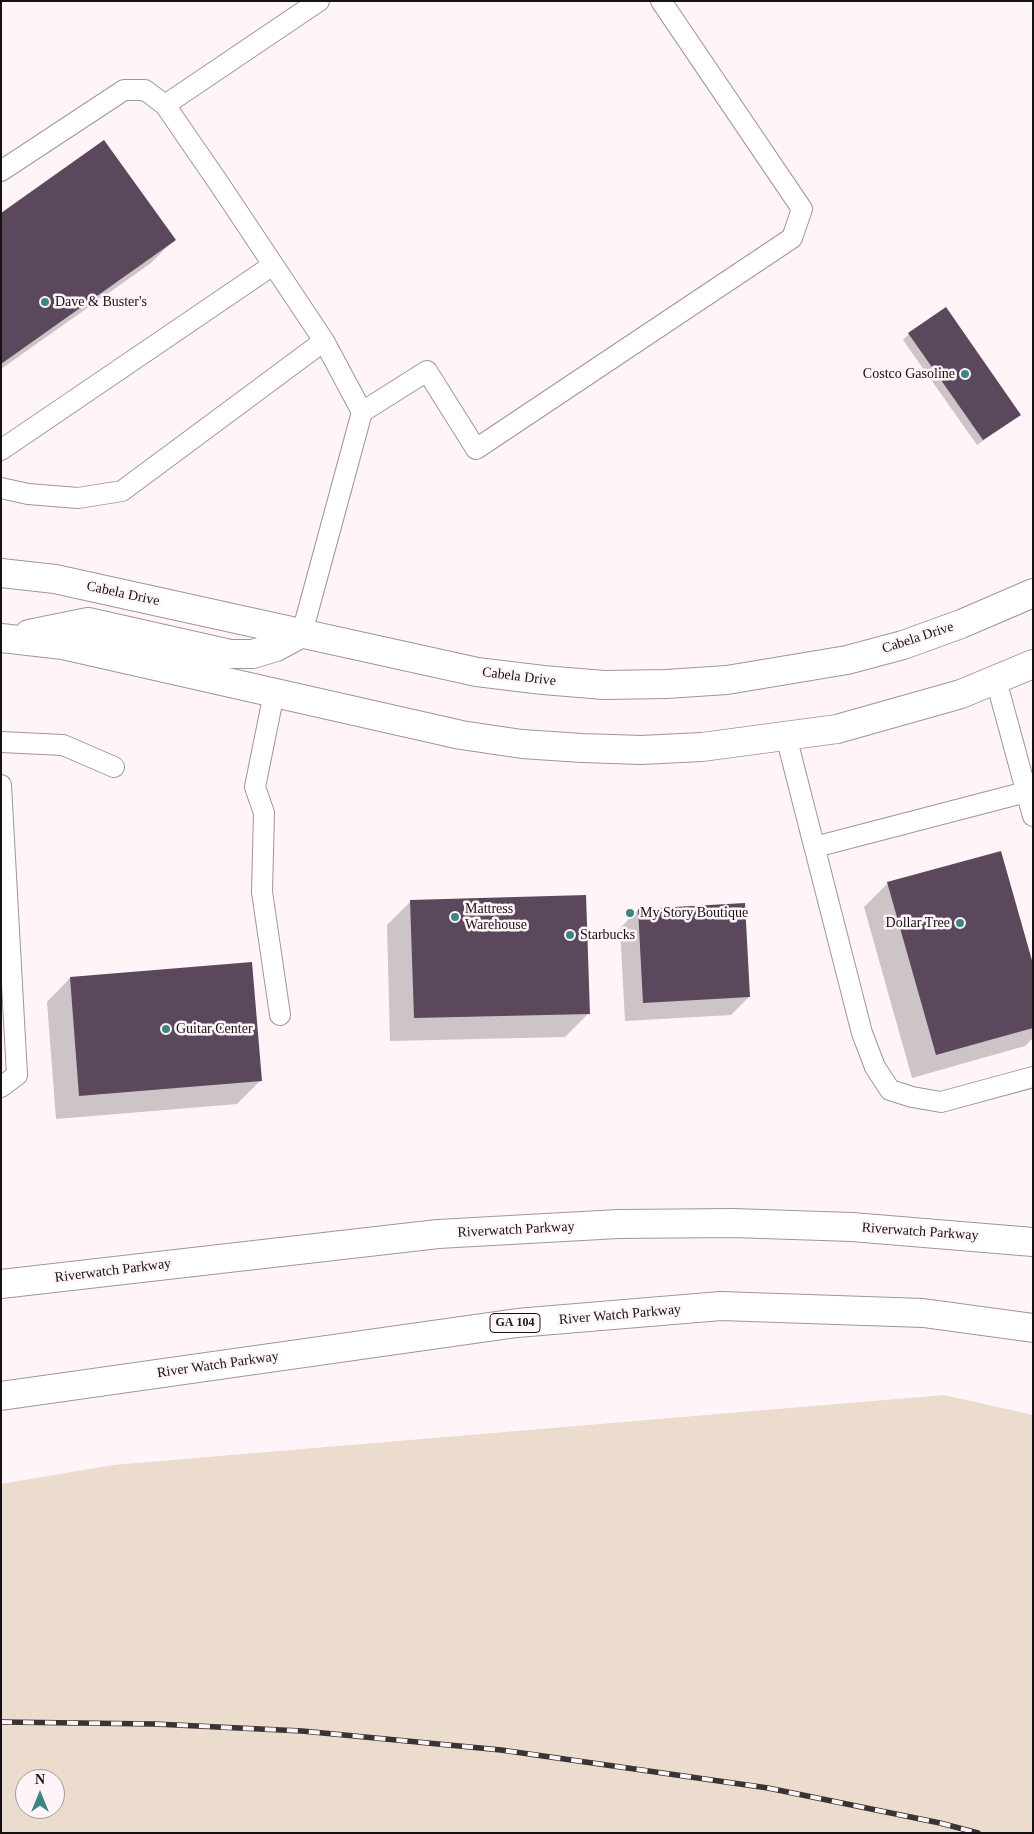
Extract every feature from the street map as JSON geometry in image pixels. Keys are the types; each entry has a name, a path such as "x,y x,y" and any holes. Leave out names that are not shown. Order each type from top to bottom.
{"street":[{"name":"Cabela Drive","path":"1,574 55,579 477,672 604,685 666,684 727,680 847,660 903,645 961,624 1033,593"},
{"path":"5,638 88,622 230,654 253,654 276,647 302,633"},
{"path":"5,638 63,645 461,735 522,744 641,750 702,747 837,729 961,694 1033,664"},
{"name":"Riverwatch Parkway","path":"1,1284 438,1234 618,1224 733,1223 852,1227 1033,1242"},
{"name":"River Watch Parkway","path":"1,1396 517,1323 721,1306 923,1313 1033,1328"}],"lane":[{"path":"166,105 319,1"},
{"path":"302,633 362,412 427,371 476,450 792,238 802,209 661,1"},
{"path":"1,171 124,90 145,90 166,105 324,342 362,412"},
{"path":"1,450 273,265"},
{"path":"1,488 28,494 78,498 122,491 324,342"},
{"path":"996,680 1033,816"},
{"path":"274,693 255,787 264,812 262,892 280,1015"},
{"path":"786,736 862,1033 875,1066 890,1090 912,1097 941,1102 1033,1077"},
{"path":"1,742 63,745 114,766"},
{"path":"1,784 17,1075 1,1087"},
{"path":"815,847 1026,792"}],"shaded area":[{"path":"944,1395 1033,1415 1033,1833 1,1833 1,1484 113,1465"}],"building":[{"name":"Dave & Buster's","path":"104,140 176,240 1,364 1,213"},
{"name":"Costco Gasoline","path":"946,307 1021,415 983,440 908,333"},
{"name":"Dollar Tree","path":"1001,851 1033,964 1033,1028 936,1055 887,882"},
{"path":"586,895 590,1014 414,1018 410,900"},
{"path":"745,903 750,997 643,1003 638,909"},
{"name":"Guitar Center","path":"252,962 262,1081 79,1096 70,977"}],"railway":[{"path":"1,1722 155,1724 302,1731 501,1750 768,1788 940,1823 978,1833"}],"place":[{"name":"Dave & Buster's","path":"45,302"},
{"name":"Costco Gasoline","path":"965,374"},
{"name":"My Story Boutique","path":"630,913"},
{"name":"Mattress Warehouse","path":"455,917"},
{"name":"Dollar Tree","path":"960,923"},
{"name":"Starbucks","path":"570,935"},
{"name":"Guitar Center","path":"166,1029"}]}
